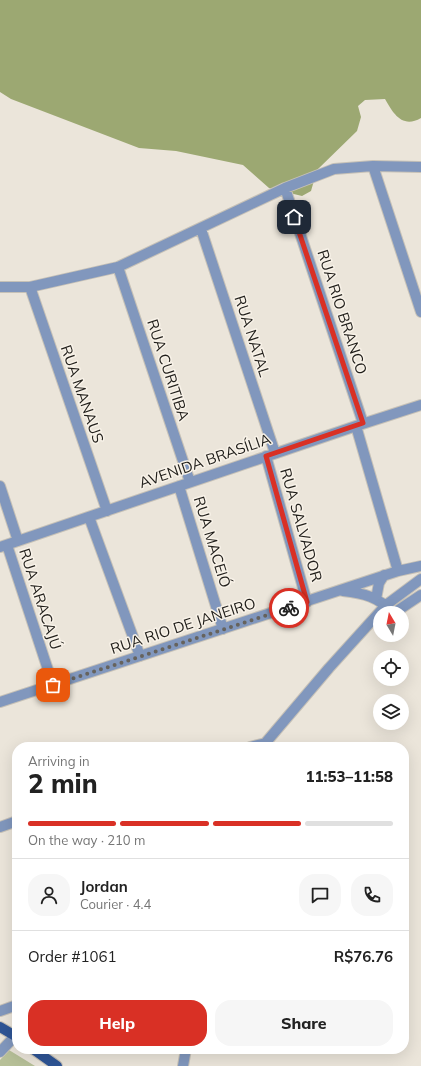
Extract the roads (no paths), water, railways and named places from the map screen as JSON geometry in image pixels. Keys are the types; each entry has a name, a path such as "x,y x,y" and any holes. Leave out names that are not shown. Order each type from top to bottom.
{"main road":[{"path":"0,1027 12,1033"},
{"path":"40,1054 57,1066"}],"street":[{"path":"0,287 30,287 118,267 285,188 334,169 373,166 421,166"},
{"path":"373,166 420,308"},
{"name":"RUA RIO BRANCO","path":"285,188 359,424 398,571"},
{"name":"RUA NATAL","path":"201,229 271,455"},
{"name":"RUA CURITIBA","path":"118,267 190,482"},
{"name":"RUA MANAUS","path":"30,287 106,511"},
{"name":"AVENIDA BRASÍLIA","path":"3,546 359,424 421,405"},
{"name":"RUA SALVADOR","path":"271,455 307,602"},
{"path":"0,486 18,541"},
{"name":"RUA MACEIÓ","path":"179,486 223,629"},
{"path":"89,517 140,656"},
{"name":"RUA ARACAJÚ","path":"3,546 53,685"},
{"name":"RUA RIO DE JANEIRO","path":"0,702 307,602 384,575 421,566"},
{"path":"376,599 379,583 384,575"},
{"path":"395,606 421,579"},
{"path":"338,591 368,595 386,606"},
{"path":"398,606 421,594"},
{"path":"267,742 356,639 373,625"},
{"path":"356,639 373,628"},
{"path":"0,827 12,823"},
{"path":"0,1011 12,1007"},
{"path":"0,1052 12,1039"},
{"path":"180,1054 183,1064"},
{"path":"183,1064 185,1054"}]}
